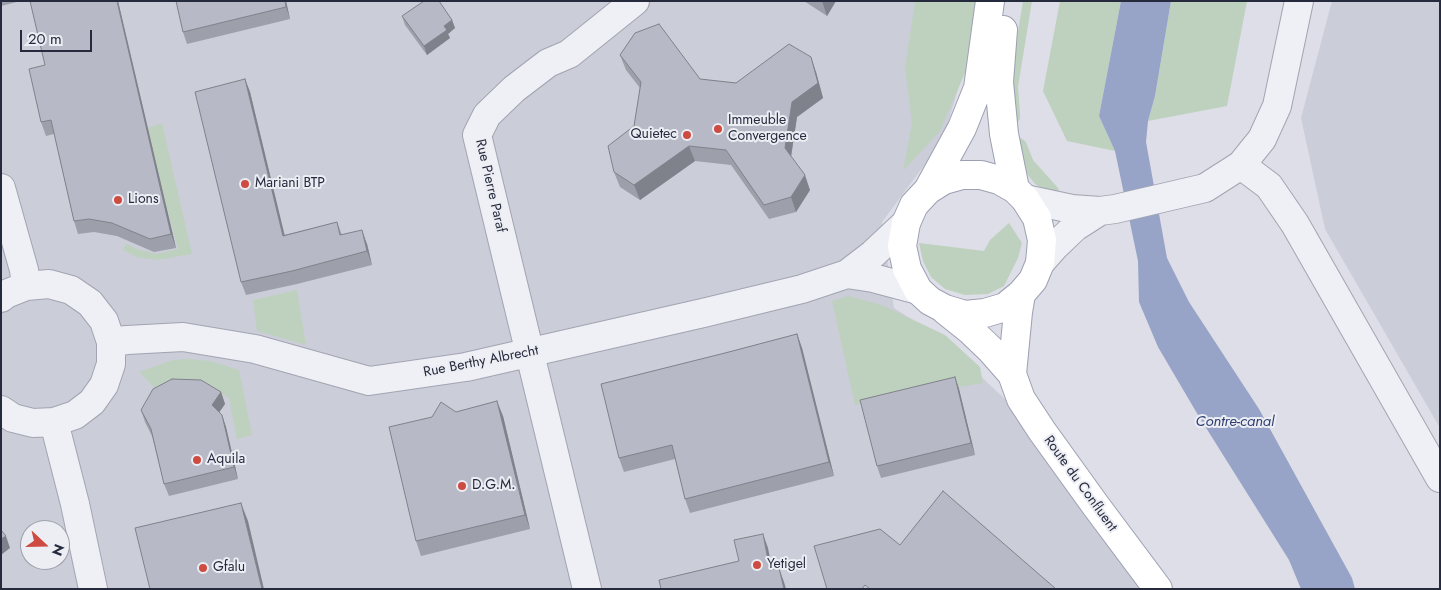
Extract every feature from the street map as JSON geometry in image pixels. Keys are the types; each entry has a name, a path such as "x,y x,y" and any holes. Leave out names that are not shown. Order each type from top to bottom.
{"main road":[{"path":"990,1 978,88 962,128 928,190 914,205 906,223 902,246 906,269 918,290 930,301 945,309 965,314 985,314 1005,306 1021,294 1033,280 1040,262 1042,240 1039,225 1037,218 1020,194 1004,134 999,82 1007,1"},
{"path":"928,190 944,180 962,175 981,175 999,180 1020,194"},
{"name":"Route du Confluent","path":"1012,374 1021,294"},
{"name":"Route du Confluent","path":"945,309 990,349 1012,374 1022,399 1042,431 1158,589"}],"street":[{"name":"Rue Pierre Paraf","path":"587,589 477,135 487,115 514,89 548,63 569,54 635,1"},
{"path":"1020,194 1072,209 1108,210 1205,188 1241,165 1262,139 1277,106 1299,1"},
{"path":"1241,165 1269,186 1295,224 1440,478"},
{"path":"1,188 24,270 26,286"},
{"path":"1040,262 1075,228 1108,210"},
{"name":"Rue Berthy Albrecht","path":"111,342 183,337 255,349 369,381 466,367 802,289 847,274 873,254 906,223"},
{"name":"Rue Berthy Albrecht","path":"847,274 873,278 918,290"},
{"path":"1,298 26,286 49,284 71,290 90,303 104,321 111,342 111,364 104,385 92,402 75,416 54,422 33,423 13,418 1,410"},
{"path":"54,422 75,504 93,589"}],"shaded area":[{"path":"1,1 972,1 967,58 943,140 882,222 894,308 938,336 1008,402 1141,589 1,589"},
{"path":"1332,1 1440,1 1440,428 1325,229 1301,118"}],"green space":[{"path":"915,1 979,1 974,52 940,131 903,171 912,123 905,69"},
{"path":"1023,1 1032,1 1018,87 1020,119 1017,123 1009,86"},
{"path":"1060,1 1121,1 1099,116 1115,151 1067,141 1043,91"},
{"path":"1171,1 1247,1 1227,106 1148,121 1155,96"},
{"path":"162,123 192,254 157,260 137,257 123,250 126,244 156,254 178,249 146,129"},
{"path":"1021,138 1026,142 1033,160 1058,188 1061,198 1035,184 1028,175 1015,139"},
{"path":"1009,223 1022,243 1018,258 1004,286 988,294 965,295 945,289 931,277 923,261 919,243 984,251 990,240"},
{"path":"297,290 306,345 257,331 253,300"},
{"path":"848,296 882,305 945,335 980,367 983,383 855,405 832,301"},
{"path":"173,360 210,361 239,370 252,435 237,439 229,398 209,386 160,393 139,372"}],"water":[{"name":"Contre-canal","path":"1121,1 1171,1 1155,96 1148,121 1146,142 1167,258 1189,302 1259,409 1352,578 1355,589 1301,589 1289,560 1198,415 1158,347 1139,302 1138,261 1115,151 1099,116"}],"building":[{"path":"30,1 117,1 171,234 150,239 112,223 89,219 74,221 51,120 41,122 29,69 45,65"},
{"path":"176,1 285,1 286,7 183,32"},
{"path":"424,1 439,1 452,20 444,26 447,30 424,46 402,16"},
{"name":"Immeuble Convergence","path":"659,24 700,79 736,83 789,44 811,57 818,83 792,102 785,148 805,175 791,197 764,205 726,150 689,146 634,185 614,172 608,146 634,126 641,82 620,55 635,33"},
{"name":"Mariani BTP","path":"245,79 283,236 337,222 340,235 362,230 367,251 292,271 241,282 195,92"},
{"path":"797,334 829,462 685,499 672,445 619,458 601,384"},
{"path":"955,377 971,443 877,466 860,400"},
{"name":"Aquila","path":"172,379 201,380 221,392 212,405 222,415 234,467 164,484 151,429 141,410 153,389"},
{"name":"D.G.M.","path":"497,401 525,515 416,541 389,427 432,417 441,402 456,412"},
{"path":"943,491 1056,589 870,589 865,585 862,589 827,589 814,546 880,529 900,545"},
{"name":"Gfalu","path":"241,503 262,589 150,589 135,528"},
{"path":"1,530 6,536 1,539"},
{"path":"763,534 770,570 779,568 784,589 661,589 659,580 739,561 734,540"}],"place":[{"name":"Immeuble Convergence","path":"718,129"},
{"name":"Quietec","path":"687,135"},
{"name":"Mariani BTP","path":"245,184"},
{"name":"Lions","path":"118,200"},
{"name":"Aquila","path":"197,460"},
{"name":"D.G.M.","path":"462,486"},
{"name":"Yetigel","path":"757,565"},
{"name":"Gfalu","path":"203,568"}]}
